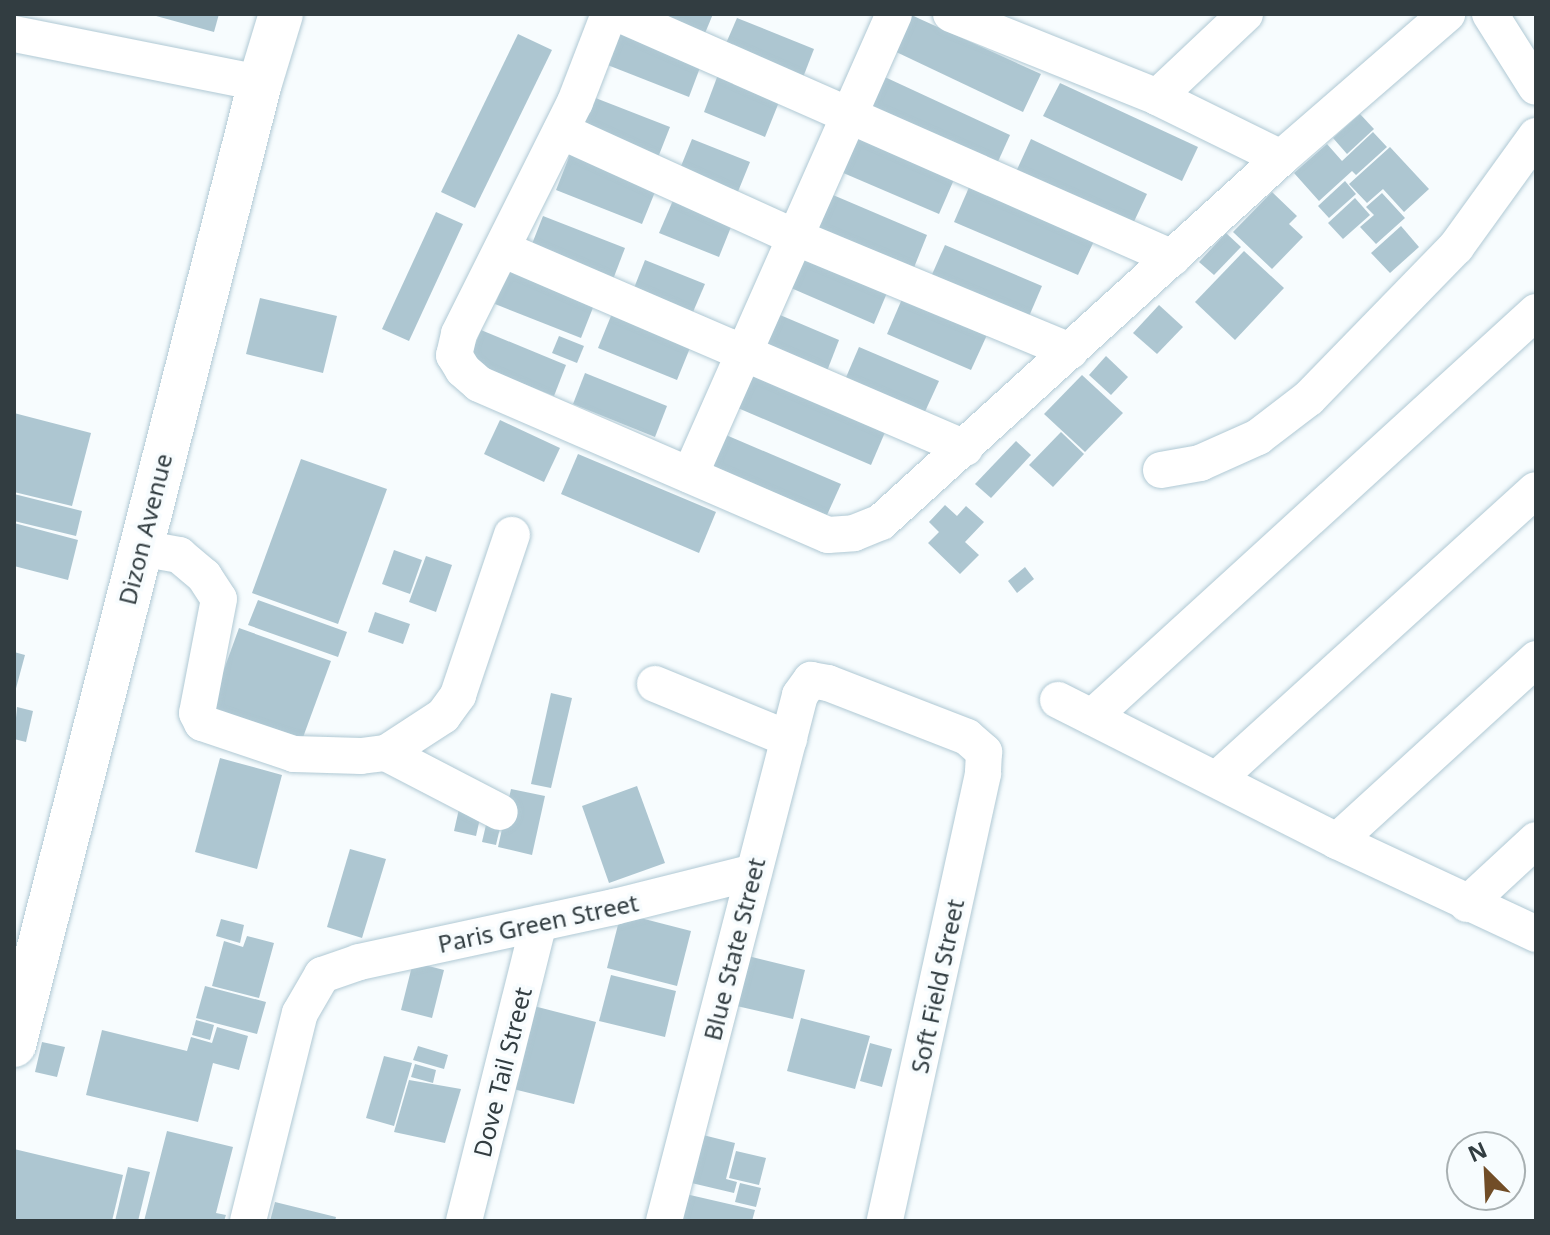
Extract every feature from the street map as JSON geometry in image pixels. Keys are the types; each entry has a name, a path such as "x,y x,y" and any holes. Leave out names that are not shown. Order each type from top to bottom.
{"street":[{"name":"Dizon Avenue","path":"14,1045 260,83 281,14"},
{"path":"609,14 561,131 459,334 454,355 463,370 479,384 828,535 854,533 881,522 1281,158 1447,14"},
{"path":"619,14 850,113 1173,258"},
{"path":"690,475 894,14"},
{"path":"951,14 1017,25 1281,158"},
{"path":"1157,97 1245,14"},
{"path":"1490,14 1536,87"},
{"path":"14,34 260,83"},
{"path":"561,131 795,237 1070,351"},
{"path":"1161,470 1200,463 1258,437 1309,398 1456,247 1536,136"},
{"path":"502,249 965,448"},
{"path":"1092,717 1536,312"},
{"path":"1217,779 1536,490"},
{"path":"140,548 179,555 204,576 219,599 197,713 202,723 294,754 361,756 386,753 443,716 458,695 512,535"},
{"path":"1337,841 1536,659"},
{"name":"Blue State Street","path":"664,1221 800,695 811,680 828,683 967,737 984,752"},
{"path":"655,684 789,739"},
{"path":"1058,700 1337,841 1536,934"},
{"name":"Soft Field Street","path":"885,1221 983,774 984,752"},
{"path":"386,753 500,812"},
{"path":"1467,904 1536,840"},
{"name":"Paris Green Street","path":"248,1221 300,1013 322,975 359,962 754,872"},
{"name":"Dove Tail Street","path":"464,1221 539,923"}],"building":[{"path":"149,14 219,14 214,32"},
{"path":"642,14 713,14 703,38"},
{"path":"909,14 1041,74 1023,112 892,50"},
{"path":"737,18 814,49 802,80 724,48"},
{"path":"618,31 701,65 689,97 605,64"},
{"path":"518,34 552,50 475,208 441,192"},
{"path":"719,72 781,97 765,137 704,112"},
{"path":"874,72 1010,135 996,166 860,103"},
{"path":"1060,83 1198,147 1182,181 1043,116"},
{"path":"593,97 670,127 657,160 580,129"},
{"path":"1360,114 1374,129 1347,154 1333,138"},
{"path":"851,130 956,175 939,214 834,169"},
{"path":"1373,132 1387,147 1356,175 1352,171 1319,201 1294,173 1327,144 1342,161"},
{"path":"692,139 750,162 737,194 679,171"},
{"path":"1031,139 1147,194 1130,230 1014,176"},
{"path":"1390,147 1429,189 1404,212 1383,189 1367,203 1349,184"},
{"path":"571,152 657,187 642,224 556,190"},
{"path":"1345,181 1356,194 1329,218 1318,206"},
{"path":"970,185 1095,239 1078,275 954,222"},
{"path":"826,192 927,235 913,270 812,226"},
{"path":"1272,192 1297,216 1289,224 1303,237 1272,269 1233,232"},
{"path":"1382,193 1405,218 1376,244 1360,227 1374,215 1366,207"},
{"path":"674,198 733,222 719,257 659,233"},
{"path":"1355,198 1370,215 1343,239 1328,223"},
{"path":"436,212 463,224 409,341 382,329"},
{"path":"543,216 625,248 612,282 530,249"},
{"path":"1401,226 1419,247 1390,273 1371,253"},
{"path":"1226,233 1241,247 1214,275 1199,262"},
{"path":"945,245 1042,286 1027,321 930,279"},
{"path":"1244,251 1284,288 1235,340 1195,302"},
{"path":"807,253 889,288 874,324 791,288"},
{"path":"645,260 705,284 693,312 634,288"},
{"path":"511,266 596,300 581,338 495,304"},
{"path":"260,298 337,316 323,373 246,354"},
{"path":"902,299 987,335 971,370 887,334"},
{"path":"1159,305 1183,327 1157,354 1133,333"},
{"path":"613,311 692,343 677,380 598,348"},
{"path":"773,312 839,340 827,371 760,342"},
{"path":"481,330 566,365 554,396 468,362"},
{"path":"559,336 584,346 577,363 552,353"},
{"path":"859,347 939,381 923,416 844,382"},
{"path":"1106,356 1128,377 1111,395 1089,375"},
{"path":"746,371 886,430 871,465 731,405"},
{"path":"585,373 667,406 655,437 573,404"},
{"path":"1082,375 1123,413 1085,452 1044,414"},
{"path":"14,413 91,433 72,506 14,492"},
{"path":"500,420 560,448 544,482 484,454"},
{"path":"719,432 841,484 827,515 706,464"},
{"path":"1061,432 1084,454 1053,487 1029,465"},
{"path":"1016,441 1031,455 991,498 975,484"},
{"path":"578,454 716,512 699,553 561,494"},
{"path":"301,459 387,489 338,624 252,593"},
{"path":"14,494 82,511 76,536 14,521"},
{"path":"945,505 957,516 966,506 984,522 965,542 979,555 960,574 928,543 939,532 929,522"},
{"path":"14,523 78,540 68,580 14,566"},
{"path":"394,550 422,560 410,594 382,584"},
{"path":"426,556 452,565 436,612 409,602"},
{"path":"1025,567 1034,579 1017,593 1008,581"},
{"path":"258,600 347,632 338,657 248,625"},
{"path":"375,612 410,624 403,644 368,632"},
{"path":"239,628 331,661 298,751 206,719"},
{"path":"14,652 25,655 15,692 14,692"},
{"path":"551,693 572,698 551,788 531,784"},
{"path":"17,707 33,711 26,742 14,739"},
{"path":"220,758 282,775 257,869 195,852"},
{"path":"637,786 665,863 609,883 582,806"},
{"path":"511,789 545,796 532,855 498,847"},
{"path":"459,809 481,814 476,836 454,831"},
{"path":"489,812 503,815 496,845 482,842"},
{"path":"350,849 386,859 362,938 327,927"},
{"path":"621,913 691,931 677,986 607,968"},
{"path":"221,919 244,925 240,943 216,936"},
{"path":"247,936 274,943 259,998 212,986 224,941 243,947"},
{"path":"740,954 805,970 793,1019 728,1004"},
{"path":"413,962 444,970 432,1018 401,1010"},
{"path":"611,975 676,991 665,1037 599,1021"},
{"path":"205,986 266,1002 257,1034 196,1018"},
{"path":"522,1003 596,1022 574,1104 501,1086"},
{"path":"801,1018 870,1036 855,1089 787,1071"},
{"path":"196,1020 214,1025 210,1040 192,1035"},
{"path":"217,1027 248,1036 239,1070 213,1063 198,1122 86,1095 102,1030 187,1051 191,1037 212,1043"},
{"path":"42,1042 65,1047 57,1077 35,1072"},
{"path":"870,1043 892,1049 882,1087 860,1081"},
{"path":"418,1046 448,1055 444,1069 413,1060"},
{"path":"384,1056 412,1063 394,1126 366,1118"},
{"path":"415,1064 436,1070 433,1083 411,1077"},
{"path":"409,1080 461,1089 445,1143 394,1132"},
{"path":"167,1131 233,1147 216,1213 226,1215 224,1221 144,1221"},
{"path":"695,1133 735,1143 726,1179 737,1182 734,1193 683,1181"},
{"path":"14,1149 123,1175 112,1221 14,1219"},
{"path":"736,1151 766,1158 759,1185 729,1178"},
{"path":"128,1167 150,1172 138,1221 115,1221"},
{"path":"740,1183 761,1188 756,1207 735,1202"},
{"path":"677,1192 755,1210 752,1221 670,1221"},
{"path":"275,1202 336,1217 335,1221 270,1221"}]}
